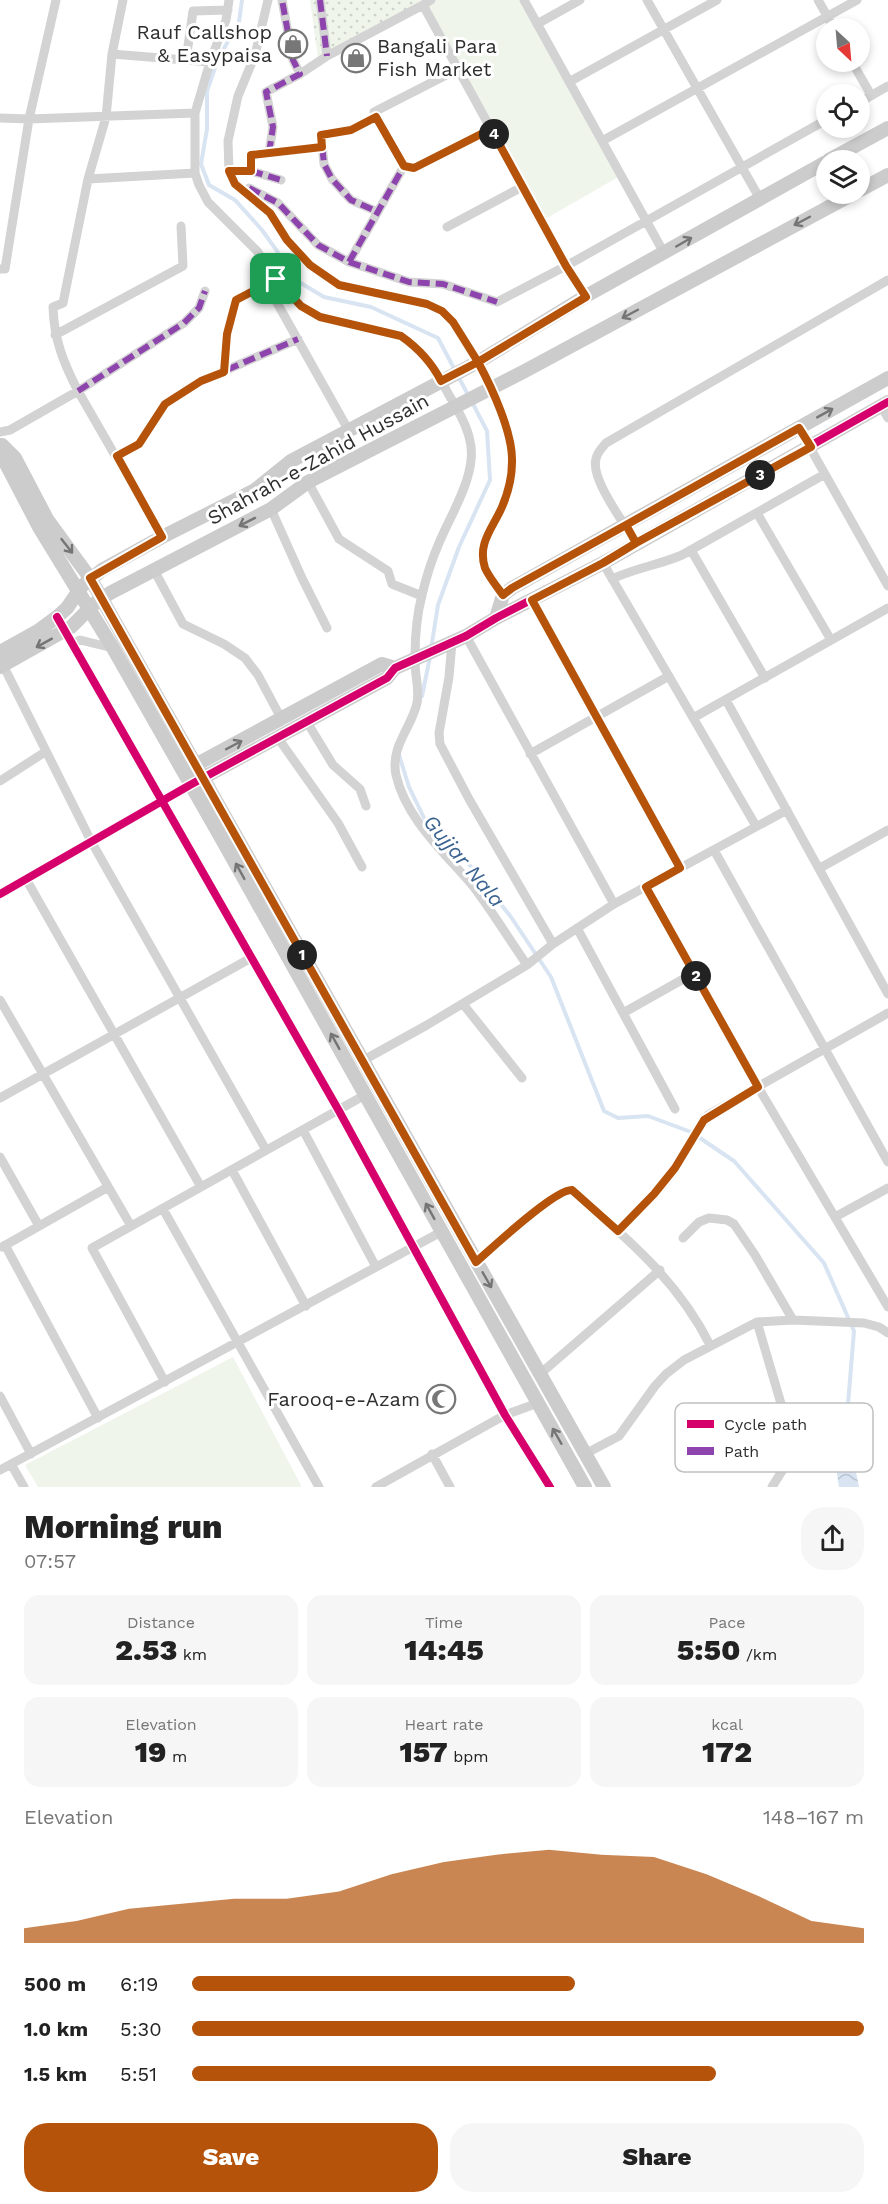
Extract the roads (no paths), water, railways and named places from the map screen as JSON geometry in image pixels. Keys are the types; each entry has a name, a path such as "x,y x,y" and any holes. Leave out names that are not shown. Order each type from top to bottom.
{"main road":[{"name":"Shahrah-e-Zahid Hussain","path":"848,150 888,128"},
{"name":"Shahrah-e-Zahid Hussain","path":"1,661 57,617 90,578 162,537 255,490 291,461 474,364 586,297 816,168"},
{"path":"870,185 888,175"},
{"name":"Shahrah-e-Zahid Hussain","path":"1,661 66,631 102,598 271,509 308,483 523,372 834,204"},
{"path":"496,618 503,595 512,588 888,378"},
{"path":"186,778 203,778 387,678 395,668 466,636 811,447 886,409"},
{"path":"1,438 15,458 47,519 102,598 604,1487"},
{"path":"1,438 5,462 34,518 114,648 585,1487"},
{"path":"186,778 196,765 382,664 395,668"}],"street":[{"path":"0,269 5,269 29,119 56,0"},
{"path":"123,0 112,54 106,117 88,179 63,303 53,307 55,335 78,391 162,537"},
{"path":"268,0 255,55 237,96 228,141 229,171 235,184 270,213 287,240 310,265 339,285 427,304 442,311 453,322 489,389 506,429 513,460 510,486 501,510 485,537 483,552 486,569 503,595"},
{"path":"282,0 293,60 300,74"},
{"path":"320,0 327,56"},
{"path":"524,0 664,253"},
{"path":"537,24 580,0"},
{"path":"647,0 760,199"},
{"path":"569,82 717,0"},
{"path":"818,0 827,16"},
{"path":"602,141 857,0"},
{"path":"269,153 273,127 266,92 427,2 458,69 566,266 586,297"},
{"path":"186,60 193,10 229,5 195,113 195,173 208,202 256,250 298,339 349,431"},
{"path":"112,54 210,62"},
{"path":"458,69 374,112 376,117 404,166 414,168 491,129"},
{"path":"858,72 871,95 888,86"},
{"path":"0,118 195,113"},
{"path":"376,117 351,130 321,135 324,164 332,179 351,200 378,212"},
{"path":"249,188 278,203 318,245 349,262 409,282 443,284 497,302 566,266 816,126"},
{"path":"251,171 251,155 322,147"},
{"path":"349,262 404,166"},
{"path":"229,171 251,171 281,180"},
{"path":"88,179 195,173"},
{"path":"447,227 522,187"},
{"path":"55,335 183,266 181,226"},
{"path":"636,543 598,480 595,459 606,443 888,280"},
{"path":"224,372 227,334 236,300 271,282"},
{"path":"271,282 301,306 320,317 401,336 446,378 459,404 470,440 472,453 470,467 457,506 438,544 422,596 417,705 401,736 395,772 401,793 421,825 474,888 530,962"},
{"path":"1,438 10,430 78,391 184,323 199,308 205,291"},
{"path":"117,456 139,444 165,404 201,381 298,339"},
{"path":"799,428 888,586"},
{"path":"612,579 637,568 667,562 825,474"},
{"path":"308,483 339,539 388,571 392,584 422,596"},
{"path":"271,509 327,628"},
{"path":"757,513 831,640"},
{"path":"690,550 765,678"},
{"path":"603,563 756,826"},
{"path":"154,570 183,624 224,644 245,658 258,675 282,720"},
{"path":"532,600 680,868"},
{"path":"693,718 888,608"},
{"path":"57,617 339,1111 505,1415 550,1487"},
{"path":"466,636 614,904"},
{"path":"73,644 80,640 114,648"},
{"path":"452,642 449,677 439,733 440,744 549,947"},
{"path":"1,661 91,841 266,1150"},
{"path":"530,754 669,676"},
{"path":"726,700 888,994"},
{"path":"307,722 333,765 360,789 366,806"},
{"path":"278,738 339,823 362,867"},
{"path":"0,781 45,752"},
{"path":"0,894 161,801 186,778"},
{"path":"362,1061 463,1004 530,962 614,904 788,810"},
{"path":"820,868 888,830"},
{"path":"714,850 888,1162"},
{"path":"26,879 201,1187"},
{"path":"646,887 758,1087 888,1307"},
{"path":"577,928 675,1109"},
{"path":"0,1098 251,958"},
{"path":"623,1013 694,973"},
{"path":"0,1000 131,1226"},
{"path":"463,1004 522,1078"},
{"path":"618,1231 654,1194 675,1168 699,1126 708,1115 888,1013"},
{"path":"165,1382 92,1248 365,1095"},
{"path":"303,1130 376,1267"},
{"path":"0,1157 39,1226"},
{"path":"232,1170 306,1306"},
{"path":"98,1418 3,1247 108,1187"},
{"path":"835,1217 888,1188"},
{"path":"476,1262 551,1199 567,1190 572,1190 660,1270 697,1320 710,1345"},
{"path":"163,1209 319,1487"},
{"path":"683,1238 699,1222 709,1218 727,1220 734,1224 793,1320"},
{"path":"0,1470 441,1232"},
{"path":"540,1374 660,1270"},
{"path":"585,1454 619,1436 654,1386 684,1360 757,1322 793,1320 864,1323 879,1327 888,1333"},
{"path":"757,1322 781,1403"},
{"path":"0,1396 31,1454"},
{"path":"375,1487 505,1415 538,1403"},
{"path":"432,1454 450,1487"},
{"path":"11,1464 24,1487"},
{"path":"772,1487 780,1472"}],"water":[{"path":"837,1472 856,1472 859,1487 839,1487"}],"waterway":[{"name":"Gujjar Nala","path":"242,0 239,22 218,59 207,91 207,129 201,164 209,185 235,200 262,230 299,282 324,297 371,307 438,338 468,395"},
{"name":"Gujjar Nala","path":"431,649 438,605 459,547 490,480 487,431 472,402"},
{"name":"Gujjar Nala","path":"422,696 430,657"},
{"name":"Gujjar Nala","path":"399,755 409,787 426,822 468,863 511,917 551,977 604,1111 618,1118 648,1116 691,1132 734,1161 824,1263 854,1331 848,1403"}],"place":[{"name":"Rauf Callshop & Easypaisa","path":"293,44"},
{"name":"Bangali Para Fish Market","path":"356,58"},
{"name":"Farooq-e-Azam","path":"441,1399"}]}
